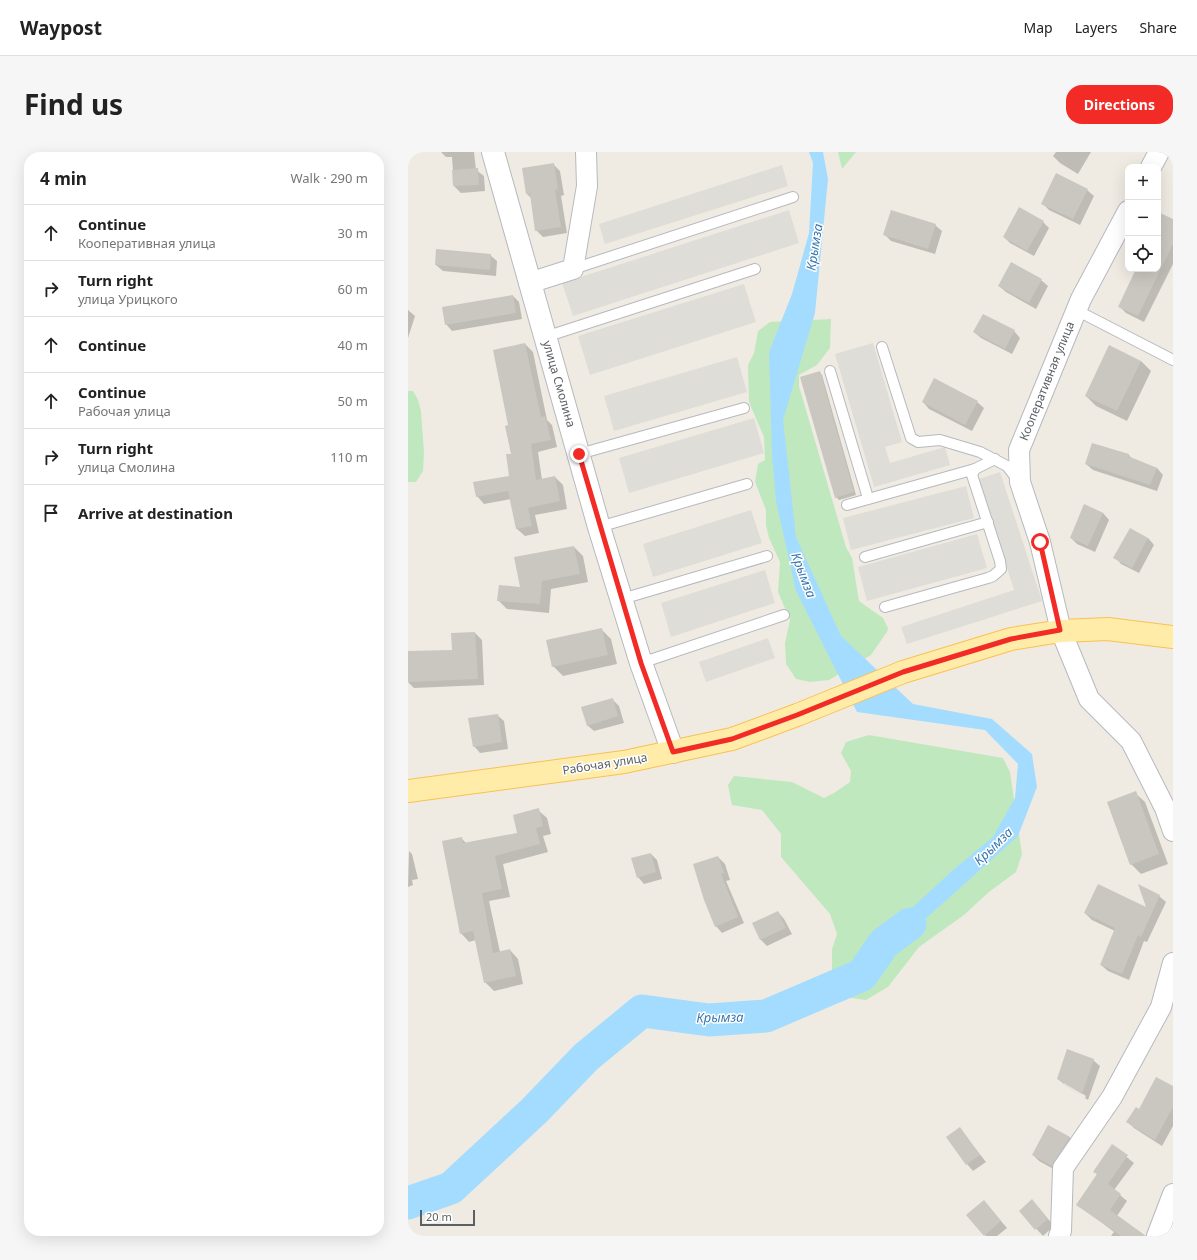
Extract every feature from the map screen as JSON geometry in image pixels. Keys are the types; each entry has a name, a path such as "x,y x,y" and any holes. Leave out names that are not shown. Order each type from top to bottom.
{"main road":[{"name":"Рабочая улица","path":"408,791 624,762 732,739 797,715 903,672 1011,639 1060,630 1108,629 1173,637"}],"street":[{"name":"улица Смолина","path":"493,152 599,527 641,663 673,752"},
{"path":"529,283 572,269 587,186 586,152"},
{"path":"1153,164 1159,152"},
{"name":"Кооперативная улица","path":"1125,217 1076,310 1019,450 1020,482 1040,542 1060,630 1089,699 1130,741 1165,808 1173,831"},
{"path":"1058,1236 1061,1231 1064,1168 1112,1097 1160,1007 1173,963"},
{"path":"1157,1236 1173,1194"}],"lane":[{"path":"572,269 793,197"},
{"path":"545,337 755,269"},
{"path":"1076,310 1173,360"},
{"path":"882,347 911,438 918,442 940,440 980,452 1007,466 1020,482"},
{"path":"830,371 868,498"},
{"path":"579,454 744,408"},
{"path":"847,505 975,468 995,459"},
{"path":"885,607 993,576 1001,569 988,522 972,475 975,468"},
{"path":"599,527 747,484"},
{"path":"865,556 988,522"},
{"path":"622,599 767,556"},
{"path":"641,663 784,615"}],"shaded area":[{"path":"782,165 788,186 605,244 599,224"},
{"path":"789,210 799,243 573,316 562,283"},
{"path":"744,284 756,322 590,375 578,336"},
{"path":"873,343 902,442 885,447 890,463 945,447 950,465 874,487 835,354"},
{"path":"737,357 747,392 614,431 604,396"},
{"path":"754,418 764,453 629,493 619,458"},
{"path":"1000,472 1042,601 907,644 901,627 1014,590 979,479"},
{"path":"966,486 974,518 851,550 843,518"},
{"path":"751,510 762,543 653,577 643,544"},
{"path":"977,534 987,568 867,601 858,567"},
{"path":"765,570 775,603 671,637 661,603"},
{"path":"768,638 775,658 706,682 699,662"}],"green space":[{"path":"838,152 856,152 842,169"},
{"path":"831,319 830,348 817,365 799,375 799,386 846,547 852,558 859,601 883,618 888,628 887,632 871,655 829,680 810,682 796,679 786,664 785,643 790,620 778,592 780,562 769,538 766,525 766,510 755,482 758,464 765,460 764,437 749,402 748,365 754,353 758,331 770,322"},
{"path":"408,391 413,391 418,400 421,411 424,453 423,471 416,482 408,482"},
{"path":"869,735 1003,758 1010,772 1022,854 1016,872 989,892 964,915 919,947 888,987 866,1000 845,997 832,971 832,949 837,934 830,914 781,857 781,834 762,810 732,805 728,785 734,776 792,782 824,798 850,782 851,771 841,753 846,742"}],"water":[{"name":"Крымза","path":"809,152 823,152 828,179 815,313 783,420 796,537 841,636 913,704 992,719 1032,754 1037,787 1018,836 923,921 885,961 873,951 913,907 953,870 993,837 1015,798 1018,764 985,730 857,712 796,591 776,501 772,454 769,352 792,294 809,233 813,163"}],"building":[{"path":"554,163 558,189 555,190 561,227 535,231 530,194 526,194 522,168"},
{"path":"478,168 479,185 453,186 452,170"},
{"path":"1056,173 1088,189 1073,219 1041,204"},
{"path":"1019,207 1044,221 1027,251 1003,237"},
{"path":"891,210 936,224 928,249 883,235"},
{"path":"1161,213 1173,219 1173,244 1161,269"},
{"path":"436,249 491,254 490,270 435,265"},
{"path":"1011,262 1042,279 1029,303 998,286"},
{"path":"1135,272 1159,272 1138,316 1118,307"},
{"path":"513,295 516,313 445,325 442,307"},
{"path":"983,314 1015,330 1005,349 973,332"},
{"path":"525,343 541,417 545,416 551,440 531,444 536,480 555,476 560,501 528,508 532,526 516,529 508,491 476,497 473,482 509,476 506,454 511,454 505,426 508,425 493,350"},
{"path":"1109,345 1141,361 1117,411 1085,396"},
{"path":"820,371 854,492 835,498 800,377"},
{"path":"934,378 978,401 965,425 922,402"},
{"path":"1092,443 1129,454 1128,456 1157,468 1150,485 1085,464"},
{"path":"1084,504 1103,513 1088,546 1070,538"},
{"path":"1130,528 1148,538 1132,568 1113,558"},
{"path":"574,546 580,574 542,581 540,604 497,601 499,585 520,587 514,557"},
{"path":"602,628 608,655 552,667 546,640"},
{"path":"475,632 478,679 408,682 408,651 452,650 451,633"},
{"path":"613,698 618,716 587,726 581,707"},
{"path":"498,714 502,742 473,747 468,718"},
{"path":"1136,791 1159,854 1130,865 1107,802"},
{"path":"539,808 543,826 536,828 540,844 495,856 502,889 482,893 493,953 510,949 516,976 484,983 473,931 460,934 442,841 462,837 463,843 517,833 513,815"},
{"path":"651,853 656,872 637,878 631,858"},
{"path":"718,856 724,873 721,874 738,917 715,927 704,900 693,864"},
{"path":"1098,884 1146,907 1138,884 1160,895 1141,937 1138,935 1122,974 1100,965 1115,928 1084,913"},
{"path":"778,911 786,928 760,940 752,923"},
{"path":"1067,1049 1094,1059 1082,1094 1057,1079"},
{"path":"1156,1077 1173,1086 1173,1107 1155,1140 1126,1122 1136,1107 1139,1109"},
{"path":"1048,1125 1070,1137 1052,1166 1032,1155"},
{"path":"960,1127 980,1155 966,1165 946,1137"},
{"path":"1112,1144 1128,1155 1108,1184 1121,1194 1110,1210 1146,1236 1121,1236 1076,1205 1097,1174 1093,1172"},
{"path":"1032,1199 1048,1219 1035,1230 1019,1211"},
{"path":"984,1200 1001,1221 984,1236 966,1215"}],"waterway":[{"name":"Крымза","path":"408,1203 451,1188 534,1111 586,1057 642,1011 709,1020 766,1016 862,975 884,943 910,924"}],"route":[{"path":"579,454 599,527 641,663 673,752 732,739 769,726 903,672 1011,639 1060,630 1040,542"}]}
